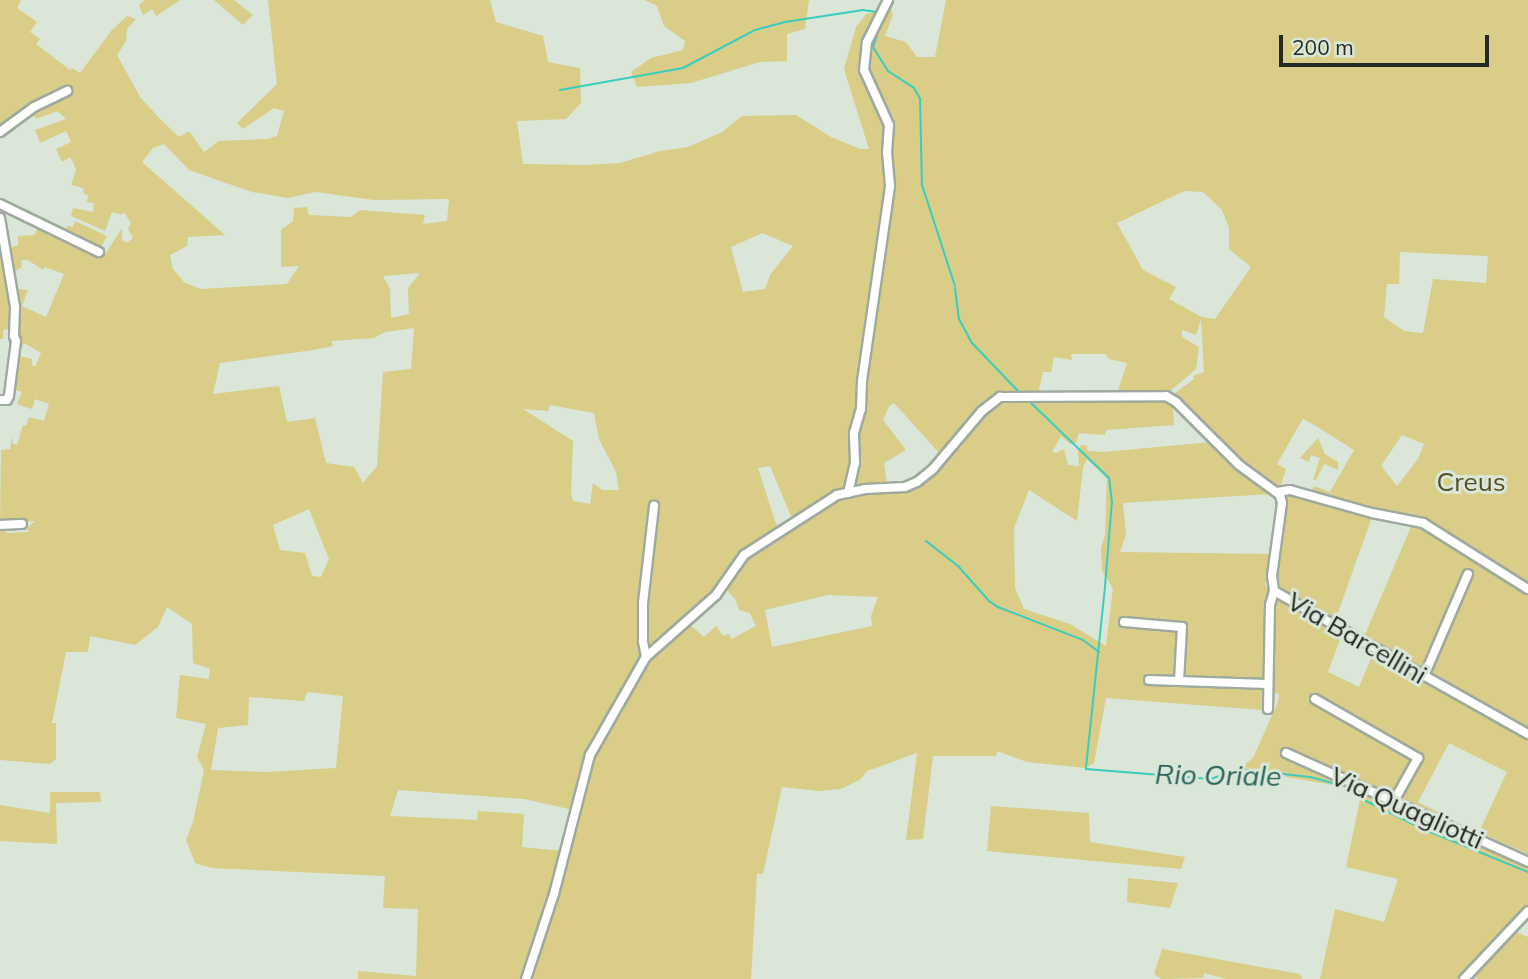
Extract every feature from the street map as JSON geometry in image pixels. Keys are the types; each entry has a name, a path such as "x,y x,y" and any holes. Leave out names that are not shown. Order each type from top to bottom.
{"street":[{"path":"848,493 855,463 854,433 861,409 862,381 891,186 887,153 889,125 864,70 867,42 888,0"},
{"path":"0,132 34,107 68,91"},
{"path":"0,204 99,252"},
{"path":"0,218 4,256 15,307 16,341 9,396 6,400 0,400"},
{"path":"526,979 554,894 590,755 646,657 716,595 744,555 837,495 905,487 917,482 933,469 992,402 1000,397 1166,396 1185,410 1239,465 1277,492 1290,490 1372,513 1423,523 1528,589"},
{"name":"Via Barcellini","path":"1277,492 1282,503 1272,576 1275,591 1528,734"},
{"path":"646,657 643,641 643,603 654,506"},
{"path":"0,525 22,524"},
{"path":"1424,676 1468,574"},
{"path":"1268,709 1266,684 1270,605 1275,591"},
{"path":"1124,622 1182,627 1179,681"},
{"path":"1149,680 1266,684"},
{"path":"1315,699 1418,758 1394,801"},
{"name":"Via Quagliotti","path":"1286,753 1528,862"},
{"path":"1464,979 1528,911"}],"green space":[{"name":"Creus","path":"0,0 21,0 17,8 37,22 30,32 40,39 36,44 70,70 72,68 80,73 112,30 127,16 136,19 127,29 126,41 117,55 140,97 179,137 189,131 204,152 219,141 268,139 277,136 284,111 274,108 243,129 237,123 277,84 268,0 490,0 496,22 543,36 548,62 580,68 581,103 566,119 517,121 523,164 585,165 620,163 660,151 688,147 722,132 742,116 796,115 831,137 860,149 869,149 844,69 856,27 866,14 891,9 893,15 885,36 906,42 917,57 935,57 946,0 1528,0 1528,727 1364,637 1413,522 1372,517 1335,621 1280,589 1275,575 1287,495 1372,516 1373,512 1311,493 1314,486 1330,492 1354,450 1316,426 1303,419 1299,425 1277,464 1286,469 1280,487 1275,489 1241,465 1171,396 1194,379 1193,376 1204,372 1201,319 1196,335 1182,330 1182,337 1199,347 1196,369 1168,393 1117,394 1127,363 1109,359 1105,354 1071,354 1072,360 1054,357 1051,372 1043,372 1038,394 1000,395 986,402 941,455 894,403 889,406 883,420 906,450 884,463 887,483 838,491 793,521 770,466 758,468 778,530 741,553 720,586 643,657 588,753 573,810 524,799 398,790 390,816 477,820 478,811 524,814 522,847 562,851 521,979 358,979 358,971 416,976 418,909 383,908 385,876 212,868 195,863 186,840 193,822 204,770 197,757 206,724 176,718 180,675 209,679 210,669 193,663 192,624 167,607 158,627 135,645 90,636 88,652 66,652 52,723 56,723 56,759 50,764 0,760 0,529 8,533 28,532 28,527 35,521 0,524 1,450 10,449 12,437 13,444 17,445 23,425 26,426 29,417 44,421 49,404 35,399 32,409 17,404 22,392 12,389 15,355 32,359 32,365 35,367 41,353 26,344 15,345 16,289 28,290 22,306 46,317 64,274 45,267 43,270 28,260 22,260 21,268 11,273 7,249 18,245 18,236 35,235 38,225 64,236 67,226 64,225 73,227 75,221 107,236 100,249 106,253 122,228 122,240 127,243 133,238 128,229 131,223 124,212 122,215 112,212 105,231 71,216 73,208 93,212 94,203 87,202 88,195 84,194 83,188 71,185 76,170 74,164 70,157 62,162 56,149 71,142 66,131 40,143 35,130 66,119 57,111 36,119 35,116 29,118 31,111 68,94 69,89 27,110 0,130","holes":["164,144 189,170 252,192 288,198 315,192 374,200 449,199 447,221 423,224 425,215 360,210 351,217 309,215 307,207 294,208 293,221 281,230 281,267 299,266 287,284 200,289 184,282 173,269 170,255 187,246 188,237 225,235 142,162 153,148","1184,191 1203,192 1222,210 1229,228 1229,249 1251,267 1215,319 1202,317 1169,299 1176,287 1143,270 1117,223","762,233 793,246 770,275 765,289 743,292 731,247","1400,252 1488,256 1486,283 1433,279 1423,333 1404,331 1384,317 1387,284 1399,284","420,273 408,288 409,314 391,318 390,289 383,276","414,328 411,369 383,372 377,466 363,483 354,467 326,463 315,418 287,422 279,386 213,394 220,363 313,350 333,346 332,341 374,338 385,332","550,405 594,413 599,439 616,472 619,490 602,490 593,483 590,504 573,501 573,441 523,409 548,411","1402,435 1424,444 1418,459 1397,486 1381,466","309,509 329,559 321,577 312,576 305,553 280,550 273,525","307,692 343,696 336,768 266,772 211,770 218,728 248,725 249,697 304,701"]},
{"path":"145,0 180,0 156,16 152,9 143,15 139,5"},
{"path":"214,0 234,0 253,15 243,25"},
{"path":"645,0 809,0 805,29 787,34 787,61 760,62 691,83 637,87 631,72 651,58 683,50 685,41 664,26 657,6"},
{"path":"0,229 1,255 13,304 12,341 10,329 3,330 3,339 0,339"},
{"path":"1006,399 1084,402 1154,399 1170,403 1174,425 1106,430 1105,435 1079,433 1076,443 1070,444 1061,436 1052,452 1064,449 1068,465 1079,466 1078,450 1081,445 1087,446 1087,451 1104,452 1211,442 1228,460 1271,494 1123,503 1126,534 1120,552 1271,554 1265,584 1269,594 1265,681 1144,678 1144,682 1264,686 1262,710 1106,698 1094,763 1085,768 1027,762 997,751 996,756 933,756 923,839 906,840 917,753 867,771 861,779 841,789 819,791 782,787 763,874 757,874 751,979 530,979 552,914 592,757 649,659 689,624 704,637 716,626 723,636 729,634 732,639 756,626 750,613 739,610 735,599 726,589 744,558 838,496 917,484 985,411","holes":["1087,459 1107,479 1105,535 1101,548 1102,571 1113,588 1106,646 1070,624 1024,609 1015,588 1014,528 1029,490 1077,521 1083,467","828,595 878,597 871,616 872,626 772,647 765,610"]},
{"path":"1318,438 1325,454 1338,462 1338,470 1324,464 1316,480 1313,480 1320,458 1311,455 1309,462 1300,458"},
{"path":"1276,597 1342,634 1328,672 1359,687 1374,651 1528,737 1528,854 1479,832 1507,772 1449,743 1418,802 1458,822 1399,797 1422,756 1320,699 1316,693 1312,692 1308,698 1310,704 1317,704 1414,760 1393,797 1287,750 1283,756 1393,802 1528,865 1528,908 1458,979 1320,979 1335,909 1384,922 1398,879 1346,867 1362,790 1239,769 1253,758 1278,702 1279,694 1266,690"},
{"path":"50,792 100,792 101,802 56,803 57,844 0,841 0,805 50,813"},
{"path":"991,806 1089,813 1090,842 1185,857 1181,869 987,851"},
{"path":"1128,878 1178,883 1170,908 1127,902"},
{"path":"1514,931 1528,937 1528,979 1478,979 1473,975"},
{"path":"1162,949 1300,974 1302,979 1226,979 1204,973 1203,978 1161,979 1154,974"}],"waterway":[{"name":"Rio Oriale","path":"560,90 683,68 755,30 785,22 863,10 877,12"},
{"name":"Rio Oriale","path":"877,36 873,47 888,71 914,88 920,99 922,185 955,286"},
{"name":"Rio Oriale","path":"955,288 959,319 972,343 1020,393"},
{"name":"Rio Oriale","path":"1029,401 1109,478 1112,501 1086,769 1211,779 1239,769 1310,777 1351,788 1366,801 1423,829 1528,872"},
{"path":"926,541 958,566 989,601 998,607 1083,640 1099,652"}]}
